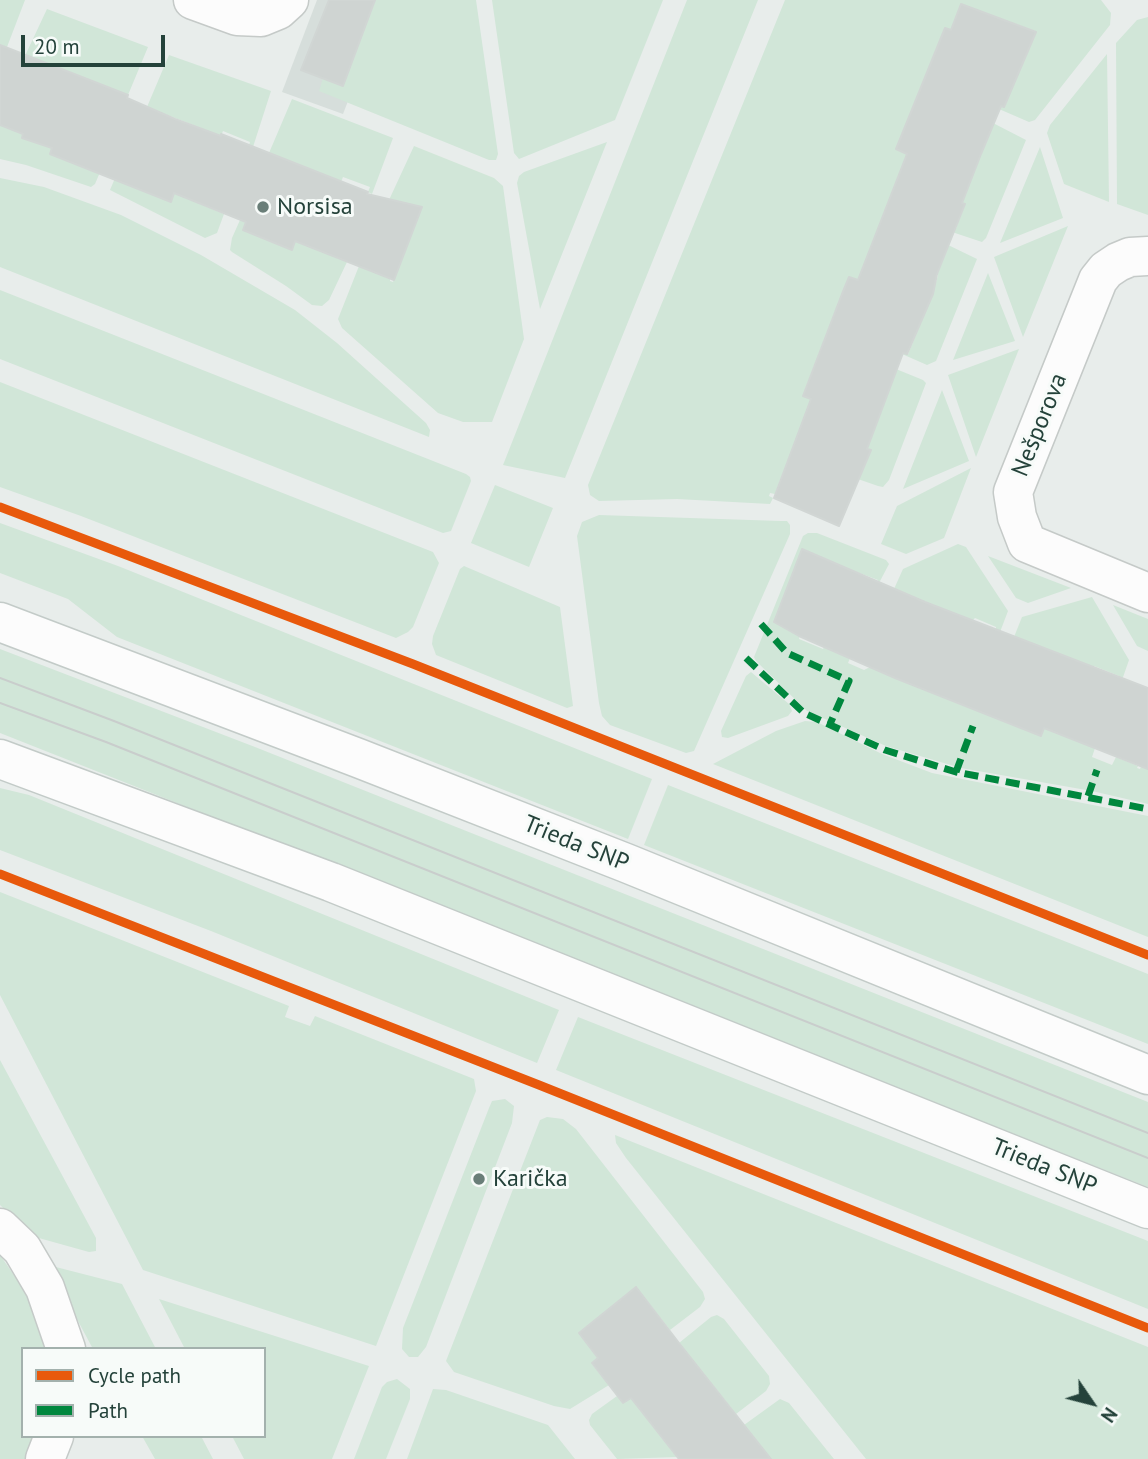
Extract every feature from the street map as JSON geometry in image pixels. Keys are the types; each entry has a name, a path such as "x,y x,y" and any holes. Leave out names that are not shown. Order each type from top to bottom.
{"street":[{"path":"193,0 237,16 261,17 278,10 289,0"},
{"name":"Nešporova","path":"1148,256 1130,257 1118,262 1098,280 1013,492 1017,517 1027,543 1148,593"},
{"name":"Trieda SNP","path":"0,622 345,752 1148,1075"},
{"name":"Trieda SNP","path":"0,759 331,882 1148,1209"},
{"path":"0,1228 22,1249 45,1288 65,1347"},
{"path":"46,1459 53,1438"}],"shaded area":[{"path":"317,0 387,0 343,114 282,92"}],"green space":[{"path":"0,0 25,0 7,47 0,45"},
{"path":"376,0 476,0 498,154 496,160 489,160 319,91 323,78 343,85"},
{"path":"492,0 663,0 615,120 519,159 514,153"},
{"path":"687,0 758,0 565,478 503,465"},
{"path":"785,0 1101,0 1111,13 1110,25 1035,120 1029,122 999,109 1005,106 1035,31 961,4 955,32 945,28 896,149 907,154 858,280 849,277 839,301 803,395 811,399 775,494 770,493 769,496 773,498 770,504 677,499 599,501 590,495 588,485"},
{"path":"47,9 148,47 128,95 56,70 57,67 51,64 48,68 24,58"},
{"path":"1148,17 1148,215 1117,204 1116,43 1137,20"},
{"path":"1107,54 1109,202 1064,184 1047,133 1050,125"},
{"path":"169,55 271,91 253,147 249,145 250,142 223,131 221,136 147,107"},
{"path":"292,99 393,138 372,194 368,192 370,187 343,177 341,182 269,153"},
{"path":"993,123 1026,140 982,242 949,231 956,228 965,205 961,202"},
{"path":"0,125 23,134 22,138 28,140 30,136 53,145 50,154 103,165 95,184 91,187 0,159"},
{"path":"607,142 540,309 517,183 519,176"},
{"path":"414,146 494,178 503,186 524,339 492,422 463,422 438,413 342,328 338,319 359,266 393,282 422,207 389,200"},
{"path":"1040,147 1063,218 1000,243"},
{"path":"118,171 122,182 170,202 174,193 224,214 217,233 205,238 110,190"},
{"path":"0,178 44,187 121,215 201,255 295,310 337,343 426,423 430,430 429,437 0,267"},
{"path":"240,220 246,222 244,230 292,249 295,241 347,262 329,300 322,306 312,305 232,252 232,238"},
{"path":"1068,226 1023,337 994,257"},
{"path":"944,243 977,259 936,361 927,365 902,354 908,354 918,330 929,280 936,282 938,275 931,273"},
{"path":"988,273 1015,341 953,360"},
{"path":"0,290 466,474 471,481 451,531 443,533 0,359"},
{"path":"1019,349 976,457 948,375"},
{"path":"896,369 926,383 889,480 883,487 855,478 870,450 866,448"},
{"path":"0,382 433,552 439,563 413,627 396,638 0,487"},
{"path":"942,390 969,461 903,489"},
{"path":"971,468 944,538 906,554 881,544 897,506"},
{"path":"495,485 553,508 529,567 471,543"},
{"path":"599,515 787,521 790,525 790,534 694,751 686,753 610,725 602,716 577,536 582,522"},
{"path":"0,523 118,566 652,779 628,839 117,637 68,599 0,573"},
{"path":"817,533 886,560 889,564 879,583 878,580 854,571 852,573 805,554 807,551 802,549 774,622 801,630 799,639 823,649 827,640 853,651 848,663 864,670 870,667 919,688 1044,728 1095,748 1092,757 1112,765 1116,757 1140,769 1145,756 1148,758 1148,804 1092,791 961,768 886,746 807,711 754,657 803,536"},
{"path":"958,544 966,547 1008,611 1000,632 996,627 975,618 972,621 894,589 903,569"},
{"path":"988,556 1071,588 1028,603 1016,598"},
{"path":"464,566 560,607 573,706 567,708 436,655 432,644 433,636 460,569"},
{"path":"1092,597 1129,660 1122,680 1119,676 1094,666 1093,668 1014,637 1022,617"},
{"path":"1113,605 1148,619 1148,651 1137,646"},
{"path":"0,649 255,747 1148,1102 1148,1187 0,733"},
{"path":"751,672 789,704 792,711 788,716 728,738 722,737 721,731 746,676"},
{"path":"805,721 817,722 882,754 932,773 1148,816 1148,937 713,764 776,731"},
{"path":"668,785 1148,974 1148,1044 644,845"},
{"path":"0,788 29,795 559,1010 537,1063 211,931 0,850"},
{"path":"0,892 289,1006 285,1017 310,1026 315,1016 474,1079 476,1091 376,1346 143,1270 0,995"},
{"path":"578,1017 1148,1241 1148,1309 556,1070"},
{"path":"0,1060 96,1238 96,1251 89,1252 28,1235 0,1205"},
{"path":"505,1099 514,1106 512,1123 426,1347 418,1357 409,1357 402,1349 403,1328 492,1101"},
{"path":"547,1117 563,1119 576,1129 703,1292 705,1299 700,1307 670,1330 636,1287 579,1333 598,1358 592,1364 609,1385 570,1409 454,1372 446,1361 540,1120"},
{"path":"615,1135 1148,1347 1148,1459 866,1459 626,1158 616,1143"},
{"path":"0,1255 27,1294 45,1347 21,1347 21,1438 34,1438 26,1459 0,1459"},
{"path":"48,1265 122,1284 155,1347 92,1347"},
{"path":"159,1299 369,1366 332,1459 244,1459 233,1438 266,1438 266,1347 184,1347"},
{"path":"717,1315 724,1319 769,1376 770,1384 766,1391 736,1414 679,1343"},
{"path":"397,1379 410,1389 410,1399 386,1459 354,1459 382,1387"},
{"path":"433,1389 446,1390 548,1425 575,1459 407,1459"},
{"path":"617,1396 623,1403 631,1398 678,1457 617,1459 590,1425 589,1420 592,1414"},
{"path":"780,1399 789,1403 834,1459 771,1459 744,1425"},
{"path":"143,1438 202,1438 213,1459 155,1459"}],"building":[{"path":"329,0 375,0 343,86 301,70"},
{"path":"961,4 1036,32 981,154 962,203 965,204 937,274 933,294 907,354 903,353 867,449 871,450 839,526 774,498 811,399 803,396 842,294 849,277 858,280 907,154 896,149 945,28 951,30"},
{"path":"0,45 128,95 127,98 175,119 221,134 368,192 367,194 422,207 394,280 295,241 292,250 243,230 246,222 174,193 171,202 50,154 52,148 22,138 23,134 0,125"},
{"path":"802,549 925,602 1148,688 1148,769 1044,728 1041,736 895,678 799,636 774,622"},
{"path":"636,1287 771,1459 679,1459 631,1398 623,1403 592,1363 598,1358 579,1333"}],"tram line":[{"path":"0,678 1148,1133"},
{"path":"0,703 106,742 1148,1158"}],"marked path":[{"path":"761,624 787,653 849,681 830,724"},
{"path":"746,658 804,713 885,750 956,772 1148,809"},
{"path":"956,772 973,726"},
{"path":"1088,796 1097,770"}],"cycle path":[{"path":"0,507 413,664 1148,955"},
{"path":"0,874 1148,1328"}],"place":[{"name":"Norsisa","path":"263,207"},
{"name":"Karička","path":"479,1179"}]}
